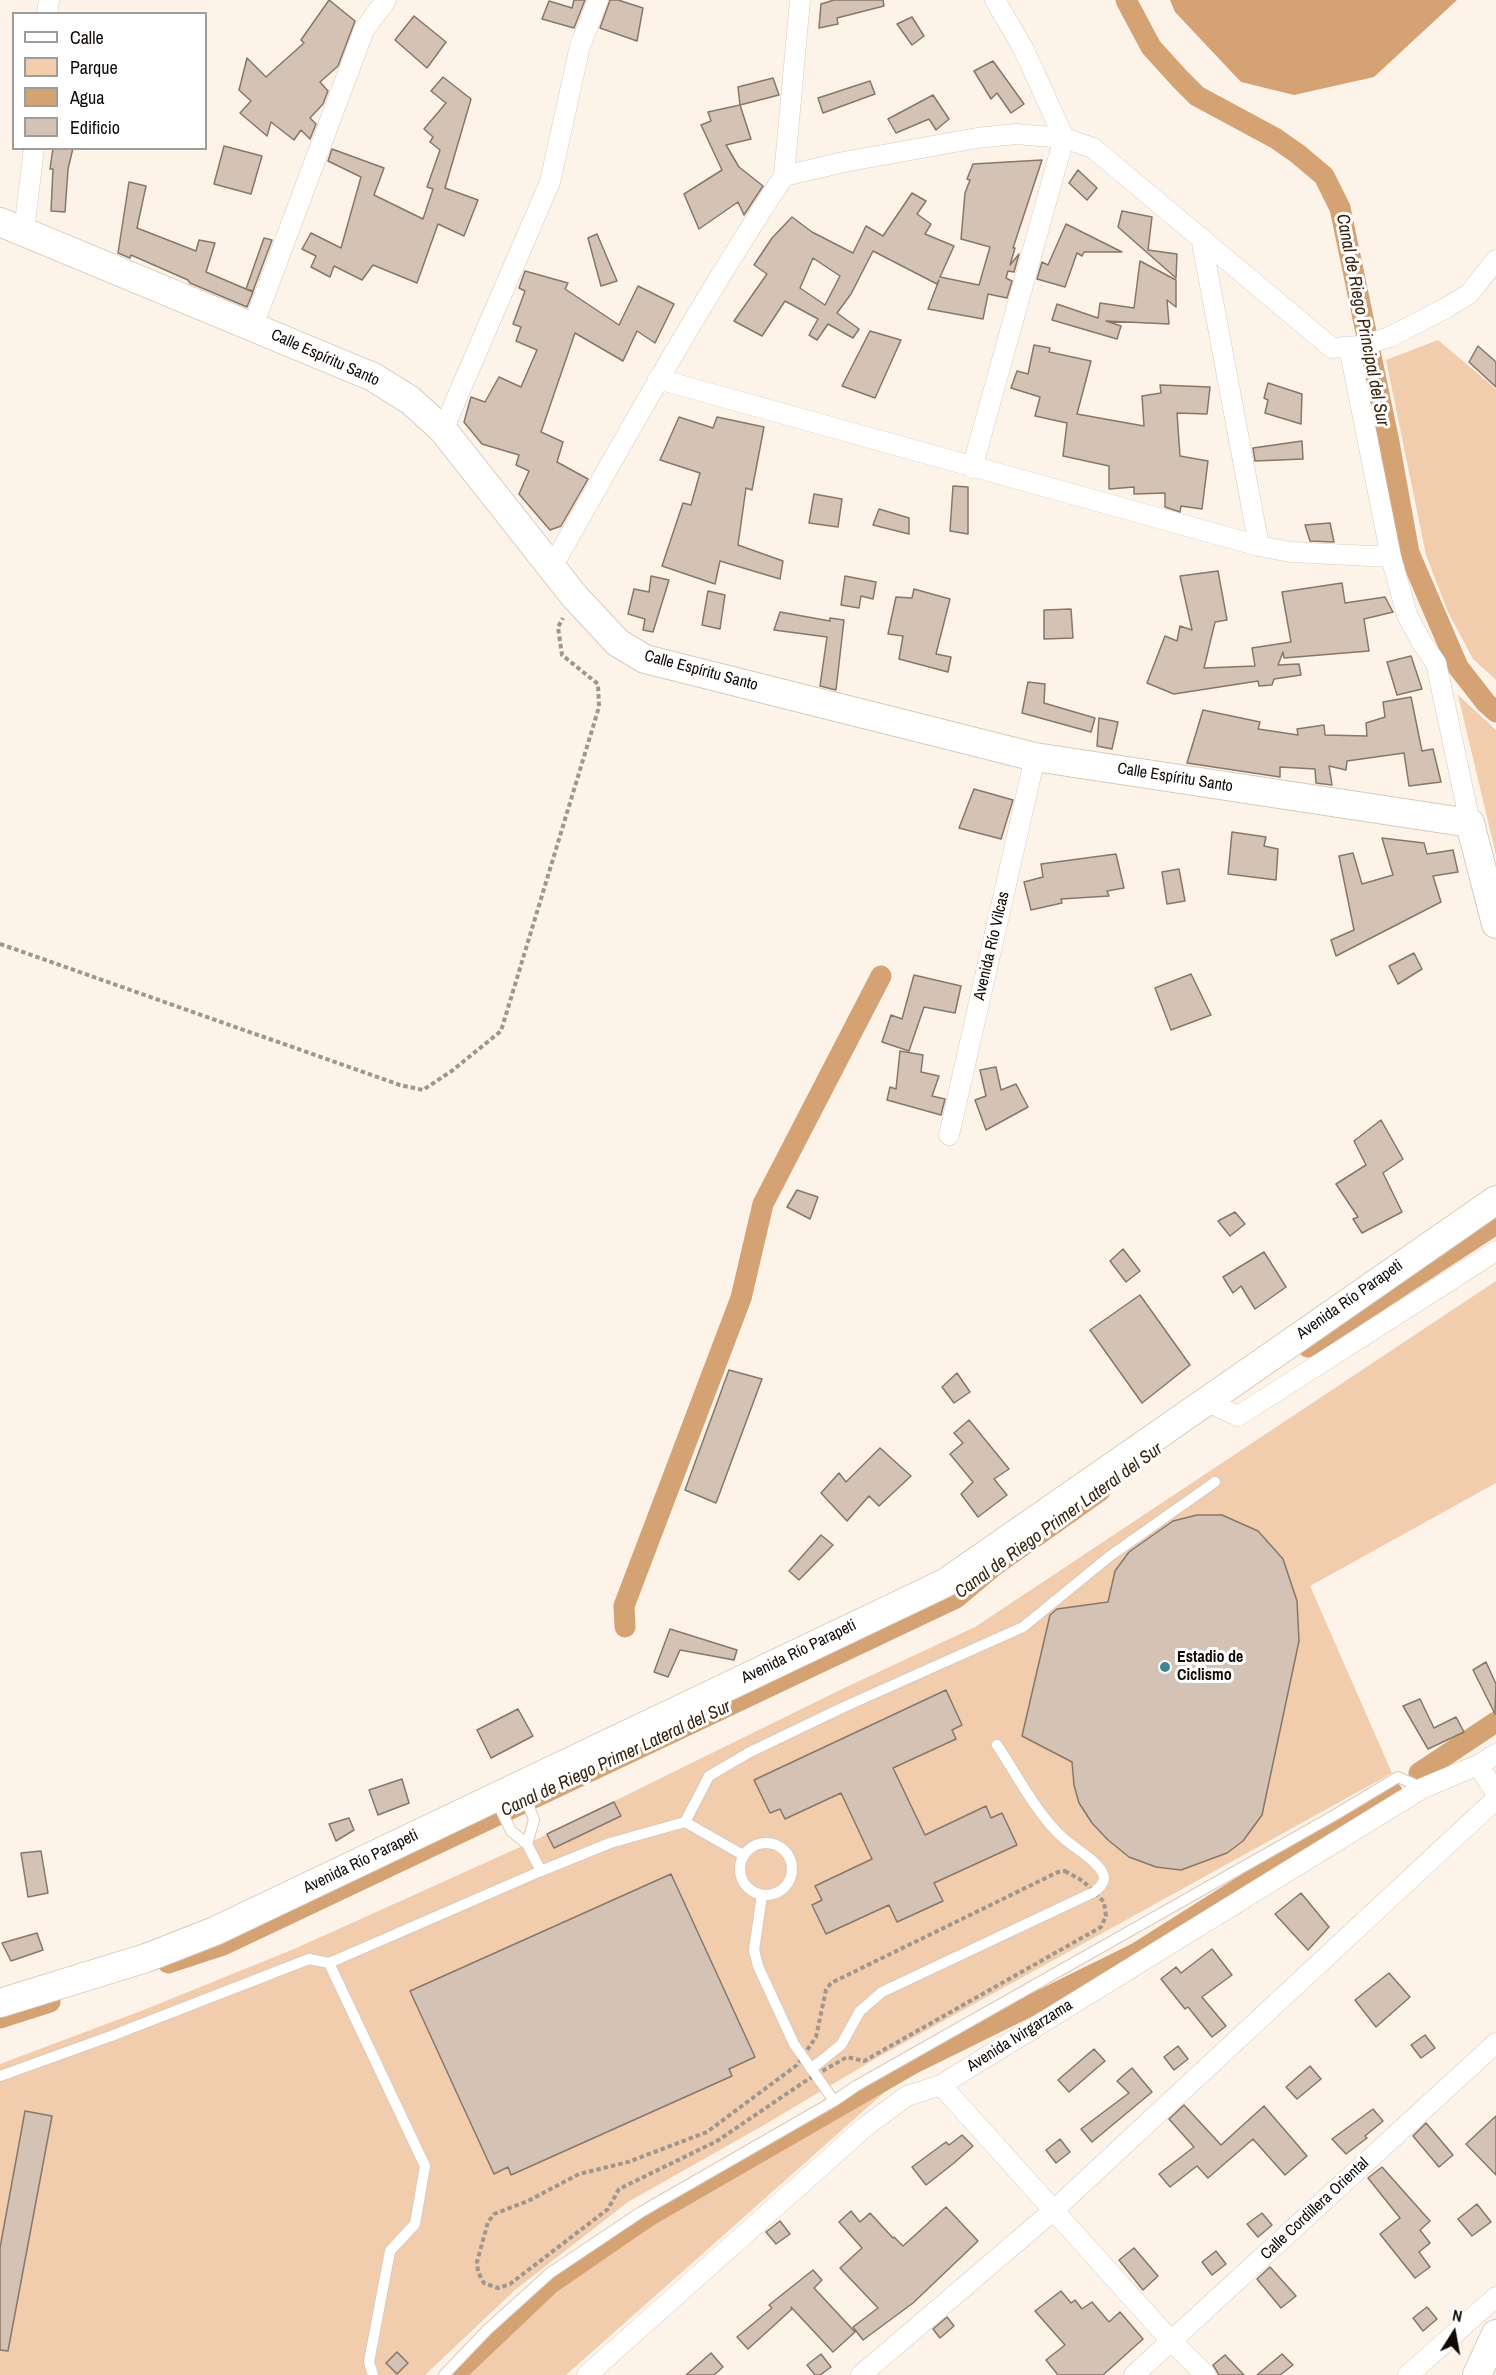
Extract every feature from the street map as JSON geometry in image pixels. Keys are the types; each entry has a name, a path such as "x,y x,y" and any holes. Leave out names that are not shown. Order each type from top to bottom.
{"street":[{"path":"253,326 364,30 386,0"},
{"path":"444,430 550,182 580,46 598,0"},
{"path":"552,567 658,379 784,176 799,0"},
{"path":"972,468 1064,138 1024,50 995,0"},
{"path":"784,176 844,162 977,138 1016,134 1064,138 1092,148 1332,348 1362,345 1400,333 1469,294 1496,260"},
{"path":"12,226 32,150"},
{"name":"Calle Espíritu Santo","path":"12,226 373,377 410,400 444,430 575,597 618,643 645,658 1035,757 1470,823"},
{"path":"1201,237 1259,546"},
{"path":"1362,345 1391,557 1407,615 1436,663 1470,823 1496,924"},
{"path":"658,379 1259,546 1290,552 1391,557"},
{"name":"Avenida Río Vilcas","path":"949,1135 1035,757"},
{"name":"Avenida Río Parapeti","path":"0,2003 146,1958 215,1931 945,1582 1496,1200"},
{"path":"1205,1401 1238,1416 1496,1251"},
{"name":"Avenida Ivirgarzama","path":"588,2375 866,2126 907,2096 941,2085 1423,1788 1478,1765 1496,1754"},
{"path":"1478,1765 1496,1793"},
{"path":"861,2375 1054,2210 1496,1799"},
{"name":"Calle Cordillera Oriental","path":"1134,2375 1496,2043"},
{"path":"941,2085 1171,2341 1206,2375"},
{"path":"1407,2375 1496,2297"},
{"path":"1477,2375 1496,2334"}],"lane":[{"path":"685,1822 709,1776 750,1752 846,1706 1023,1627 1110,1556 1215,1482"},
{"path":"813,2072 841,2045 860,2011 882,1992 1094,1892 1102,1885 1104,1877 1098,1866 1060,1835 1043,1815 997,1745"},
{"path":"444,2375 487,2330 550,2273 641,2212 834,2101 856,2086 1398,1777 1423,1788"},
{"path":"522,1785 534,1820 527,1844"},
{"path":"495,1797 511,1831 527,1844 541,1871"},
{"path":"0,2076 111,2036 309,1959 329,1964 610,1843 685,1822 743,1856"},
{"path":"771,1844 787,1853 792,1870 786,1886 771,1895 753,1892 741,1879 740,1863 743,1856 755,1845 771,1844"},
{"path":"762,1895 754,1950 756,1958 794,2044 834,2101"},
{"path":"329,1964 425,2166 415,2224 390,2251 369,2362 373,2375"}],"path":[{"path":"0,944 400,1084 423,1090 453,1070 501,1031 599,707 598,684 562,655 558,627 575,597"},
{"path":"1058,1872 1072,1873 1094,1892 1104,1902 1106,1916 1101,1927 1090,1935 864,2061 847,2057 813,2072 717,2141 619,2189 608,2209 510,2284 498,2288 484,2283 478,2271 477,2262 488,2222 494,2214 528,2201 579,2174 628,2162 707,2132 797,2065 816,2037 826,1990 831,1983 1058,1872"}],"green space":[{"path":"1438,340 1496,389 1496,680 1473,659 1448,612 1426,555 1386,360"},
{"path":"1458,695 1496,730 1496,855"},
{"path":"1496,1281 1496,1483 1310,1586 1392,1773 880,2056 628,2202 515,2290 425,2375 0,2375 0,2064 141,2011 294,1949 527,1844 842,1689 975,1627"},
{"path":"905,2074 566,2375 469,2375 557,2290 644,2228"}],"water":[{"path":"1170,0 1457,0 1374,77 1294,95 1241,82 1175,12"}],"building":[{"path":"329,0 355,21 338,66 320,82 328,91 323,104 310,118 316,124 310,139 301,130 294,140 271,122 267,136 240,113 251,101 239,90 247,58 266,77 304,43 301,40"},
{"path":"574,0 585,0 574,28 542,19 549,1 572,8"},
{"path":"610,0 618,0 643,8 637,41 600,28"},
{"path":"834,0 883,0 884,6 837,18 838,24 819,28 821,4"},
{"path":"414,16 446,42 427,68 395,40"},
{"path":"912,17 924,36 912,45 897,24"},
{"path":"993,61 1024,104 1011,113 997,93 991,99 974,71"},
{"path":"443,77 471,99 445,188 478,200 464,236 438,224 417,283 373,265 362,280 334,266 330,277 311,267 316,256 302,249 311,233 341,248 361,177 328,161 332,149 384,168 374,195 423,219 433,189 427,187 440,150 430,142 433,137 424,129 446,103 431,91"},
{"path":"773,78 779,95 740,105 738,87"},
{"path":"870,81 875,94 823,113 818,98"},
{"path":"933,95 949,119 936,130 929,119 896,133 888,119"},
{"path":"740,105 751,139 726,145 739,167 763,186 744,215 738,202 699,229 684,194 722,170 701,125 711,121 708,112"},
{"path":"224,146 262,156 251,194 214,184"},
{"path":"53,150 73,150 68,169 65,212 51,211 53,169 50,169"},
{"path":"1042,160 1013,248 1015,248 1010,265 1019,254 1014,272 1008,271 1006,278 1012,281 1007,298 988,294 983,319 928,309 939,280 937,284 873,251 851,294 837,313 859,329 853,338 828,324 817,340 809,335 818,319 785,301 762,336 734,321 767,274 754,265 772,238 792,217 812,232 853,253 866,226 883,236 912,193 926,201 917,214 931,224 925,234 954,246 940,277 979,285 990,247 961,239 965,193 970,180 967,179 973,164","holes":["813,258 840,276 825,305 800,288"]},
{"path":"1078,170 1097,188 1087,200 1069,183"},
{"path":"129,182 146,186 137,228 196,251 199,240 215,243 206,272 253,292 247,307 131,255 130,258 118,253"},
{"path":"1122,211 1152,217 1148,250 1177,254 1176,278 1118,227"},
{"path":"1066,224 1122,252 1084,252 1082,256 1077,253 1065,287 1037,279 1042,262 1048,265"},
{"path":"597,234 617,281 601,286 588,238"},
{"path":"264,238 272,240 253,291 246,289"},
{"path":"1140,261 1176,280 1176,307 1167,300 1169,324 1106,321 1121,326 1117,339 1052,320 1057,304 1098,318 1100,303 1134,308"},
{"path":"525,271 568,283 565,289 619,325 638,286 674,304 655,343 637,331 623,361 575,333 541,432 563,442 557,462 588,479 561,526 550,530 519,494 529,471 516,465 519,455 482,444 464,422 471,397 485,402 499,377 521,387 537,350 516,341 521,327 513,324 525,291 519,288"},
{"path":"870,331 901,340 875,398 842,386"},
{"path":"1034,345 1050,348 1049,352 1091,361 1077,414 1144,426 1142,396 1161,393 1160,385 1210,387 1207,414 1177,413 1180,456 1208,461 1202,509 1181,506 1180,512 1165,507 1165,493 1134,494 1134,487 1109,489 1109,466 1063,456 1067,423 1035,416 1040,397 1011,388 1017,371 1028,374"},
{"path":"1478,346 1496,362 1496,387 1469,362"},
{"path":"1268,383 1302,394 1301,424 1265,413 1268,400 1264,398"},
{"path":"679,417 713,428 717,417 764,427 752,490 746,488 738,545 783,561 780,579 720,561 715,584 662,566 683,503 691,505 700,473 660,460"},
{"path":"1302,441 1303,459 1255,461 1253,448"},
{"path":"953,486 968,487 968,534 950,531"},
{"path":"814,494 842,499 838,527 809,523"},
{"path":"879,509 909,518 909,534 873,525"},
{"path":"1330,523 1334,542 1310,541 1305,525"},
{"path":"1218,571 1227,620 1215,622 1204,668 1255,666 1252,648 1291,642 1282,592 1342,583 1345,603 1385,597 1393,612 1364,619 1369,651 1284,658 1283,652 1278,665 1299,664 1301,675 1274,679 1272,685 1259,686 1258,681 1174,694 1147,683 1165,636 1177,641 1180,626 1192,630 1180,576"},
{"path":"651,576 669,580 653,632 643,630 645,619 628,614 634,589 649,592"},
{"path":"845,576 876,582 873,599 861,596 859,608 841,605"},
{"path":"914,589 950,599 936,654 951,657 948,672 899,659 903,636 888,634 896,597 912,598"},
{"path":"708,591 725,595 720,629 702,625"},
{"path":"1071,609 1073,638 1044,639 1044,610"},
{"path":"780,612 830,621 830,618 844,620 836,690 820,686 827,637 774,630"},
{"path":"1411,656 1422,689 1397,695 1387,662"},
{"path":"1028,682 1045,684 1044,703 1095,718 1091,732 1022,713"},
{"path":"1411,697 1422,751 1433,749 1441,782 1409,786 1404,753 1347,761 1346,770 1329,766 1332,785 1316,783 1315,769 1280,767 1280,777 1187,763 1203,710 1260,722 1258,729 1298,735 1297,729 1324,725 1325,735 1367,736 1366,723 1385,717 1383,702"},
{"path":"1099,718 1118,722 1112,749 1097,746"},
{"path":"974,789 1013,800 1001,839 959,828"},
{"path":"1232,832 1266,837 1264,846 1278,849 1276,880 1228,874"},
{"path":"1382,838 1424,843 1427,854 1453,850 1458,872 1433,876 1441,902 1336,956 1331,940 1354,930 1339,856 1353,853 1362,884 1393,875"},
{"path":"1116,854 1124,888 1107,891 1109,896 1061,899 1062,903 1031,910 1024,882 1043,877 1041,864"},
{"path":"1179,869 1185,901 1167,904 1162,872"},
{"path":"1414,953 1422,969 1398,984 1389,966"},
{"path":"1191,974 1211,1015 1171,1030 1155,988"},
{"path":"914,975 961,986 955,1013 924,1007 909,1051 882,1042 891,1015 902,1019"},
{"path":"900,1051 923,1055 921,1072 939,1076 932,1096 945,1099 941,1115 887,1100 890,1087 896,1089"},
{"path":"996,1067 1001,1090 1016,1084 1028,1107 986,1130 975,1100 986,1096 980,1070"},
{"path":"1381,1120 1403,1159 1383,1173 1402,1212 1362,1233 1353,1219 1358,1217 1336,1184 1366,1165 1354,1141"},
{"path":"797,1190 818,1197 810,1219 787,1207"},
{"path":"1235,1212 1245,1224 1230,1236 1218,1221"},
{"path":"1123,1249 1140,1271 1126,1282 1110,1261"},
{"path":"1264,1252 1286,1287 1255,1309 1241,1286 1233,1293 1223,1277"},
{"path":"1140,1295 1190,1365 1142,1403 1090,1330"},
{"path":"729,1370 762,1379 716,1503 685,1490"},
{"path":"957,1373 970,1392 954,1403 942,1387"},
{"path":"969,1420 1009,1469 994,1479 1007,1495 978,1517 961,1494 973,1482 950,1454 963,1443 954,1433"},
{"path":"880,1448 911,1476 879,1506 869,1496 847,1521 821,1493 839,1473 846,1482"},
{"name":"Estadio de Ciclismo","path":"1197,1515 1222,1515 1258,1531 1283,1559 1297,1601 1299,1641 1262,1815 1243,1841 1227,1853 1181,1870 1156,1867 1129,1857 1108,1840 1092,1823 1079,1803 1074,1785 1072,1762 1022,1736 1050,1615 1057,1609 1108,1602 1115,1571 1129,1552 1173,1521"},
{"path":"821,1535 833,1545 799,1580 789,1571"},
{"path":"670,1629 737,1650 734,1660 680,1650 668,1677 654,1672"},
{"path":"1486,1662 1496,1684 1495,1714 1473,1670"},
{"path":"946,1690 962,1725 952,1730 956,1739 893,1768 925,1835 986,1806 991,1818 1002,1813 1017,1845 934,1883 943,1901 897,1922 889,1905 826,1934 812,1905 822,1900 815,1886 872,1859 841,1793 785,1819 780,1809 770,1813 754,1780"},
{"path":"1420,1699 1434,1728 1456,1717 1464,1732 1428,1749 1403,1706"},
{"path":"518,1709 533,1736 491,1758 477,1730"},
{"path":"402,1779 409,1803 378,1815 369,1790"},
{"path":"614,1802 621,1816 554,1848 547,1834"},
{"path":"349,1818 354,1830 336,1841 329,1824"},
{"path":"41,1851 48,1893 28,1897 21,1853"},
{"path":"671,1874 755,2057 729,2069 732,2076 511,2175 508,2167 494,2174 410,1991"},
{"path":"1301,1893 1329,1927 1308,1950 1275,1914"},
{"path":"37,1933 43,1950 11,1961 2,1943"},
{"path":"1212,1949 1232,1975 1202,1997 1226,2026 1212,2037 1161,1979 1176,1967 1181,1973"},
{"path":"1389,1973 1410,1997 1376,2027 1355,2000"},
{"path":"1425,2035 1435,2048 1421,2058 1411,2045"},
{"path":"1178,2046 1188,2059 1174,2070 1164,2057"},
{"path":"1094,2049 1105,2061 1069,2092 1058,2080"},
{"path":"1310,2066 1321,2079 1297,2099 1286,2087"},
{"path":"1132,2068 1152,2092 1092,2142 1081,2129 1129,2093 1117,2081"},
{"path":"1184,2105 1221,2145 1264,2106 1307,2156 1285,2175 1253,2139 1208,2178 1197,2166 1170,2187 1159,2174 1194,2147 1169,2119"},
{"path":"1373,2109 1383,2121 1365,2136 1367,2138 1346,2154 1332,2139"},
{"path":"25,2111 52,2116 8,2351 0,2350 0,2248"},
{"path":"1496,2116 1496,2175 1466,2144"},
{"path":"1426,2123 1453,2155 1439,2167 1413,2136"},
{"path":"962,2135 973,2146 926,2185 912,2167 946,2142 949,2145"},
{"path":"1060,2139 1070,2152 1056,2163 1046,2150"},
{"path":"1382,2167 1430,2221 1420,2230 1430,2243 1419,2252 1430,2267 1415,2278 1380,2234 1400,2218 1368,2178"},
{"path":"1477,2204 1491,2222 1472,2236 1458,2219"},
{"path":"946,2207 978,2241 913,2303 863,2340 853,2327 878,2308 840,2268 862,2248 839,2222 851,2211 860,2222 870,2213 903,2246"},
{"path":"1262,2213 1272,2225 1258,2237 1247,2224"},
{"path":"780,2221 790,2234 776,2244 766,2232"},
{"path":"1134,2248 1158,2276 1143,2290 1119,2260"},
{"path":"1216,2251 1226,2264 1212,2275 1202,2262"},
{"path":"1270,2267 1296,2296 1281,2308 1257,2279"},
{"path":"813,2270 822,2280 814,2288 855,2332 833,2352 791,2307 792,2309 748,2349 737,2337 772,2308 769,2305"},
{"path":"1061,2291 1071,2303 1075,2300 1082,2309 1092,2302 1109,2322 1120,2312 1143,2339 1103,2375 1058,2375 1046,2360 1065,2345 1035,2311"},
{"path":"1427,2307 1437,2319 1423,2331 1413,2318"},
{"path":"947,2317 954,2326 940,2338 933,2329"},
{"path":"397,2352 408,2363 397,2374 386,2363"},
{"path":"711,2353 723,2367 714,2375 686,2375"},
{"path":"821,2354 831,2367 820,2375 815,2375 807,2365"},
{"path":"1282,2354 1293,2365 1280,2375 1257,2375"},
{"path":"1225,2355 1244,2375 1219,2375 1213,2365"}],"waterway":[{"name":"Canal de Riego Principal del Sur","path":"1126,0 1151,47 1197,96 1275,138 1324,176 1340,208 1389,442 1409,553 1458,667 1486,703 1496,712"},
{"path":"625,1627 624,1606 741,1298 763,1204 881,976"},
{"name":"Canal de Riego Primer Lateral del Sur","path":"1308,1347 1496,1224"},
{"name":"Canal de Riego Primer Lateral del Sur","path":"168,1963 223,1945 956,1598 994,1566 1100,1491"},
{"path":"1419,1773 1496,1722"},
{"path":"454,2375 551,2283 647,2217 914,2063 1137,1953 1392,1792"},
{"name":"Canal de Riego Primer Lateral del Sur","path":"0,2018 50,2002"}],"place":[{"name":"Estadio de Ciclismo","path":"1165,1667"}]}
